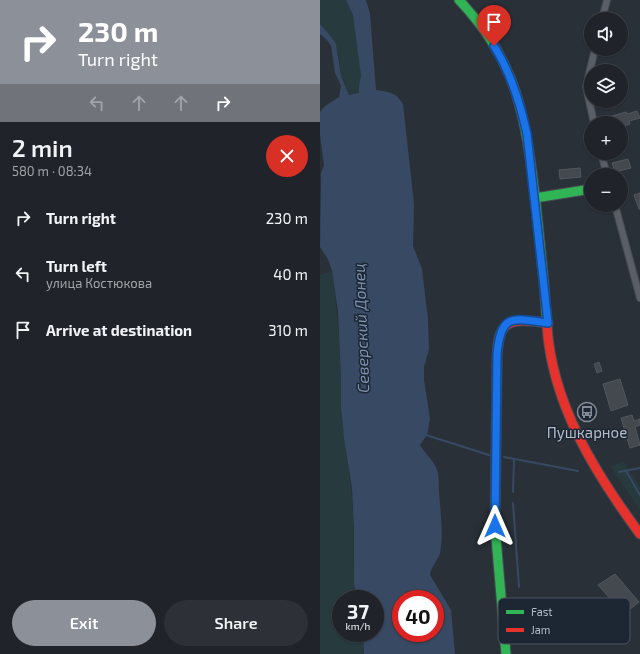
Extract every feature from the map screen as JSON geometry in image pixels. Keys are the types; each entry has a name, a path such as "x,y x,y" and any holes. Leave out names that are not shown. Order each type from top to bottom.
{"main road":[{"path":"458,0 487,34 501,57 512,81 521,108 527,134 535,198 551,356 560,390 578,436 591,461 611,494 640,534"},
{"path":"535,198 584,191"},
{"path":"501,598 495,526 498,337 503,327 512,320 548,323"},
{"path":"505,644 506,654"}],"street":[{"path":"604,12 607,0"},
{"path":"592,116 586,87 593,56"},
{"path":"617,212 640,298"}],"green space":[{"path":"320,0 346,0 351,9 356,28 361,76 359,93 349,95 341,76 338,51 333,39 320,24"},
{"path":"332,271 339,337 341,408 354,522 355,590 332,590 332,642 363,642 364,654 320,654 320,275"},
{"path":"624,462 640,487 640,510 610,466"}],"water":[{"name":"Северский Донец","path":"346,0 366,0 370,14 376,90 395,95 403,104 414,204 413,246 422,269 428,319 429,349 424,367 424,380 430,419 427,435 420,445 434,463 439,480 442,538 440,553 430,575 439,590 392,590 392,642 444,642 444,598 451,610 455,654 364,654 363,642 384,642 384,590 355,590 354,583 352,488 341,407 338,311 332,271 328,259 320,247 321,174 324,165 320,135 320,112 325,106 339,97 341,86 335,73 331,46 320,34 320,24 336,44 341,76 349,95 359,93 361,76 353,15"}],"building":[{"path":"637,111 640,118 629,121 630,124 628,125 628,116 612,116 626,112 627,114"},
{"path":"628,159 631,168 614,168 612,163"},
{"path":"580,168 581,177 560,179 559,170"},
{"path":"640,193 640,209 639,209 634,195"},
{"path":"599,362 602,371 597,373 594,364"},
{"path":"620,379 628,405 611,411 603,384"},
{"path":"632,415 634,421 640,419 640,425 635,427 640,445 630,448 621,418"},
{"path":"615,574 639,602 630,609 630,598 610,598 598,585"}],"waterway":[{"path":"426,435 489,455"},
{"path":"504,457 578,471"},
{"path":"513,492 514,459"},
{"path":"619,472 640,468"},
{"path":"626,471 640,495"},
{"path":"513,503 519,587"}],"traffic: fast":[{"path":"459,0 479,24 495,47 508,71 517,95 528,147 536,205 547,326"},
{"path":"535,198 584,190"},
{"path":"497,365 495,526 501,598"},
{"path":"505,644 506,654"}],"traffic: jam":[{"path":"497,365 499,339 502,330 507,325 513,322 522,321 548,323"},
{"path":"547,326 557,383 578,436 607,487 640,534"}],"place":[{"name":"Пушкарное","path":"587,412"}],"route":[{"path":"494,46 512,81 521,108 527,134 548,323 512,320 503,327 498,337 494,497 495,526"}]}
